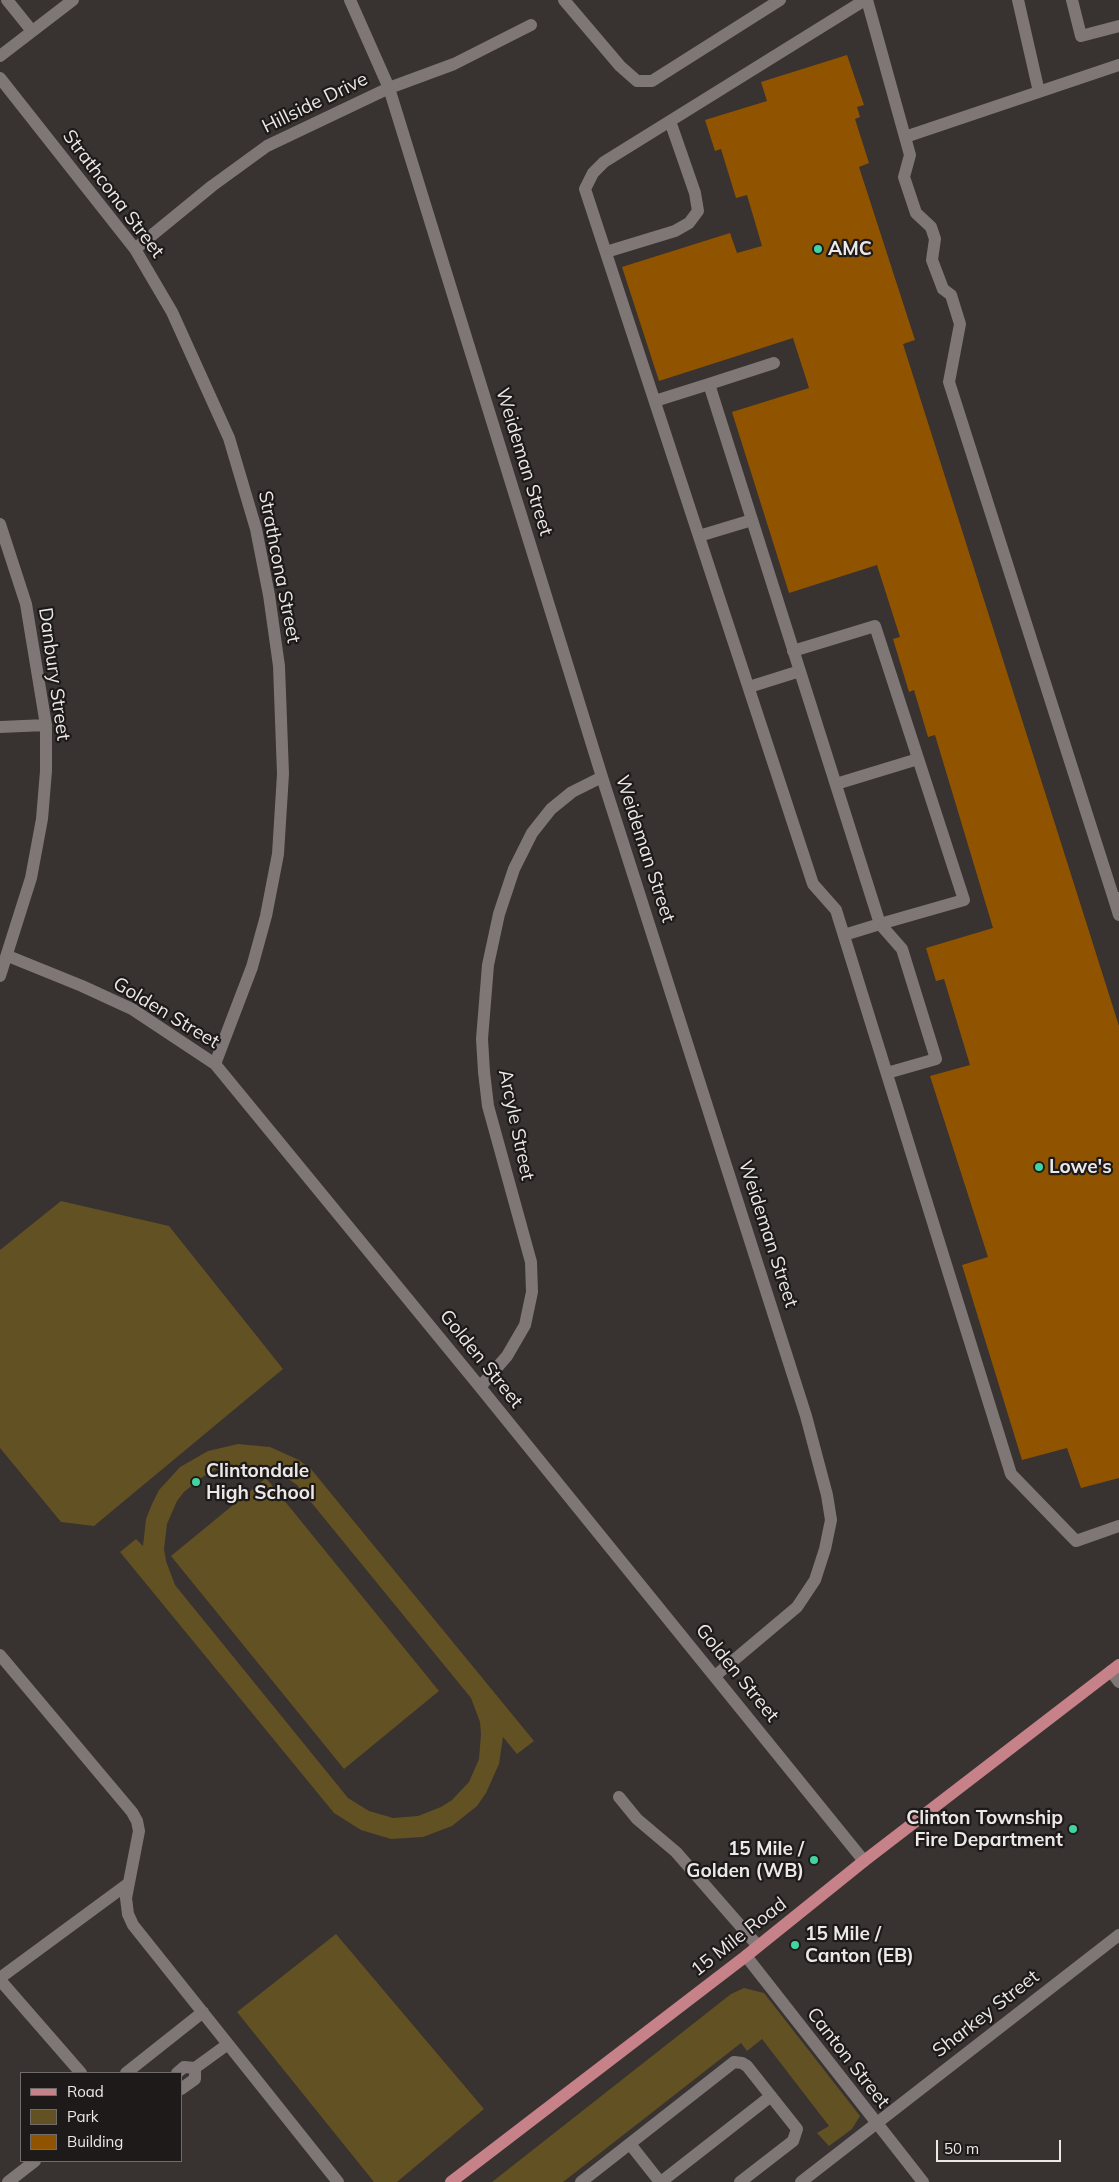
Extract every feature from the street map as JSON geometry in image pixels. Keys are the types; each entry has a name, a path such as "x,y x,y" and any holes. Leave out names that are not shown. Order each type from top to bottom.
{"main road":[{"name":"15 Mile Road","path":"451,2182 746,1956 864,1861 1115,1668"}],"street":[{"path":"7,0 32,31"},
{"path":"0,56 73,0"},
{"name":"Weideman Street","path":"350,0 389,88 602,777 806,1416 827,1495 831,1520 826,1549 815,1580 797,1607 715,1676"},
{"path":"571,2 620,66 637,81 652,81 780,0"},
{"path":"1118,1529 1076,1541 1011,1474 836,910 814,884 586,190 593,173 604,162 866,0 910,155 904,177 916,213 931,227 935,239 932,260 943,289 951,295 960,324 949,382 1117,898 1119,915"},
{"path":"1018,0 1039,92"},
{"path":"1072,0 1081,36 1119,26"},
{"name":"Hillside Drive","path":"135,249 212,186 267,146 389,88 454,64 531,25"},
{"path":"905,137 1119,65"},
{"name":"Strathcona Street","path":"0,78 135,249 172,312 229,438 256,529 269,595 279,666 283,774 278,854 266,916 252,967 215,1064"},
{"path":"606,252 675,231 689,224 698,211 695,193 670,121"},
{"path":"655,401 774,363"},
{"path":"708,384 880,924 902,949 936,1059 887,1073"},
{"path":"699,536 752,520"},
{"name":"Danbury Street","path":"0,524 26,604 46,725 46,771 42,818 31,878 8,956 0,976"},
{"path":"793,651 875,626 964,900 844,935"},
{"path":"749,687 800,671"},
{"path":"0,727 46,725"},
{"path":"836,784 918,759"},
{"name":"Arcyle Street","path":"480,1387 507,1356 525,1324 532,1292 530,1262 488,1106 482,1039 488,966 499,914 514,869 532,833 551,809 572,792 602,777"},
{"name":"Golden Street","path":"8,956 132,1009 215,1064 480,1387 864,1861"},
{"path":"0,1656 132,1812 139,1831 126,1898 128,1914 133,1924 338,2182"},
{"path":"1115,1668 1119,1682"},
{"path":"619,1797 637,1819 676,1852 758,1946"},
{"path":"80,2072 0,1979 129,1883"},
{"name":"Sharkey Street","path":"801,2182 1119,1935"},
{"name":"Canton Street","path":"746,1956 923,2182"},
{"path":"127,2072 203,2012"},
{"path":"178,2072 184,2067 195,2068 228,2044"},
{"path":"581,2182 734,2062 747,2066 797,2129 793,2141 740,2182"},
{"path":"182,2088 195,2079 195,2068"},
{"path":"630,2144 660,2182 771,2096"},
{"path":"8,2182 34,2162"}],"green space":[{"path":"61,1201 169,1226 283,1369 94,1526 61,1522 0,1448 0,1250"},
{"path":"238,1444 270,1447 299,1460 311,1469 534,1741 517,1754 503,1737 499,1764 486,1793 477,1806 452,1826 423,1837 391,1839 361,1830 334,1813 120,1552 136,1539 143,1546 146,1519 159,1490 180,1467 208,1451","holes":["240,1465 264,1467 297,1485 471,1698 480,1722 479,1759 469,1782 452,1800 441,1807 418,1816 393,1818 369,1811 348,1798 175,1585 166,1561 164,1549 167,1524 177,1501 184,1492 215,1470"]},
{"path":"266,1478 439,1691 344,1769 171,1556"},
{"path":"336,1934 484,2109 397,2182 374,2182 237,2012"},
{"path":"744,1988 764,1993 860,2116 852,2129 829,2146 817,2133 829,2126 762,2039 747,2051 741,2043 563,2182 492,2182 731,1994"}],"building":[{"path":"847,55 864,105 857,107 860,117 855,119 869,163 859,167 915,340 903,344 1119,1026 1119,1478 1081,1488 1067,1448 1022,1460 962,1265 988,1257 930,1076 970,1065 944,979 936,981 926,948 993,928 935,735 928,737 914,690 909,692 893,639 900,637 877,565 789,593 732,412 809,388 793,338 659,381 622,267 730,233 737,253 762,246 747,195 736,198 721,149 715,151 705,120 767,101 761,82"}],"place":[{"name":"AMC","path":"818,249"},
{"name":"Lowe's","path":"1039,1167"},
{"name":"Clintondale High School","path":"196,1482"},
{"name":"Clinton Township Fire Department","path":"1073,1829"},
{"name":"15 Mile / Golden (WB)","path":"814,1860"},
{"name":"15 Mile / Canton (EB)","path":"795,1945"}]}
